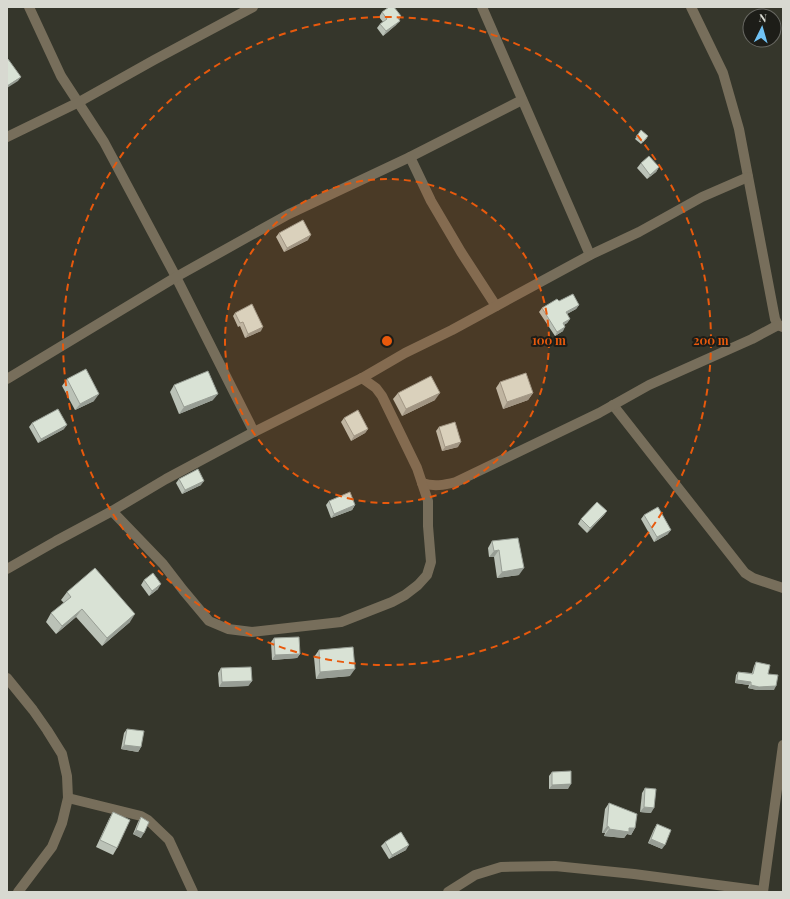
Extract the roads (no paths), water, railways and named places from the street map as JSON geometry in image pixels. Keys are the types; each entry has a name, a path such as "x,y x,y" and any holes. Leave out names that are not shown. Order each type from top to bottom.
{"street":[{"path":"29,7 61,76 104,142 176,277 254,432"},
{"path":"7,137 79,102 253,7"},
{"path":"482,7 590,255"},
{"path":"422,483 439,486 456,482 613,405 649,385 781,326 775,319 739,129 723,72 691,7"},
{"path":"7,379 176,277 289,214 410,157 522,100"},
{"path":"410,157 431,201 461,252 496,306"},
{"path":"7,569 112,511 166,479 254,432 362,378 405,353 590,255 639,232 702,197 748,177"},
{"path":"112,511 163,564 209,620 228,630 252,632 341,622 392,602 405,595 418,585 428,574 431,562 428,526 428,501 417,468 382,396 376,388 362,378"},
{"path":"613,405 744,573 753,578 781,586"},
{"path":"7,678 33,710 62,754 67,776 68,798 62,823 52,847 18,892"},
{"path":"448,892 475,875 501,867 554,866 627,873 763,892 783,745"},
{"path":"68,798 141,816 148,820 170,840 193,892"}]}
